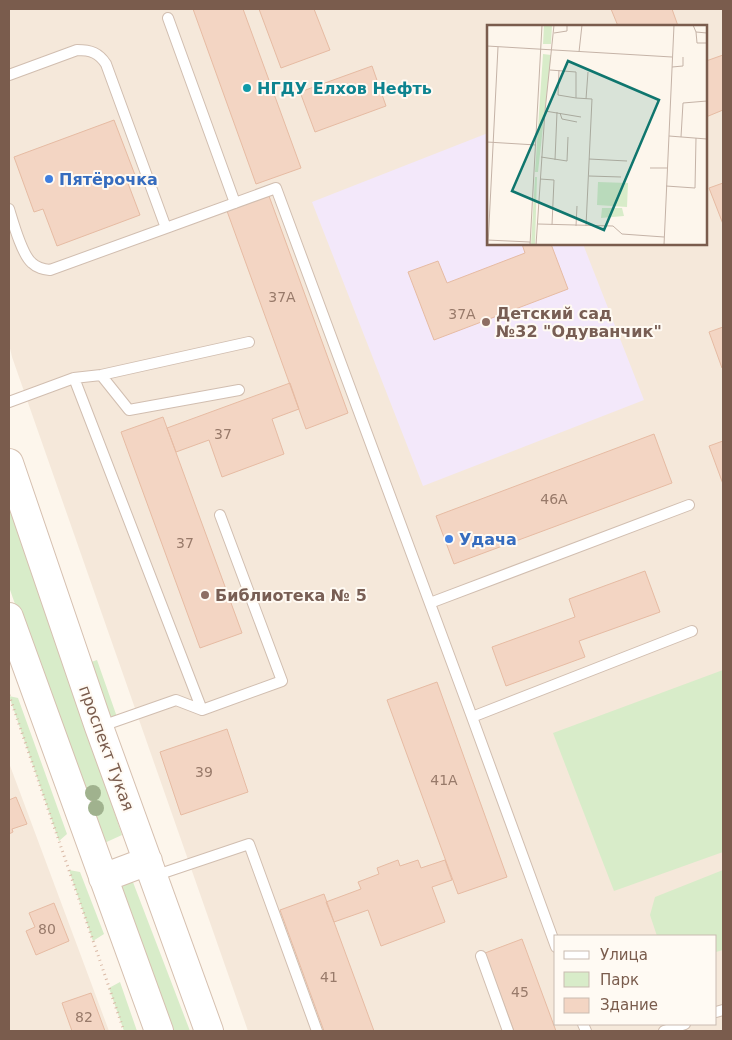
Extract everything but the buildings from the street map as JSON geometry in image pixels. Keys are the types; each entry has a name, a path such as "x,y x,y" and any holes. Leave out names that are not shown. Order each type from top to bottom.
{"main road":[{"name":"проспект Тукая","path":"9,463 99,727 209,1031"},
{"path":"9,617 159,1031"},
{"path":"103,878 150,869"}],"lane":[{"path":"168,18 235,203"},
{"path":"9,75 78,50 88,50 102,58 106,64 166,228"},
{"path":"9,209 26,255 31,263 39,268 50,270 276,188 554,942"},
{"path":"9,402 74,378 101,375 249,342"},
{"path":"101,375 129,410 239,390"},
{"path":"74,378 202,710"},
{"path":"430,603 689,505"},
{"path":"99,727 176,700 202,710 282,681 220,515"},
{"path":"472,717 692,631"},
{"path":"150,869 249,844 317,1031"},
{"path":"481,956 508,1031"},
{"path":"664,1031 682,1025"}],"path":[{"path":"9,695 124,1031"}],"shaded area":[{"path":"9,9 723,9 723,1031 248,1031 9,344"},
{"name":"Детский сад №32 \"Одуванчик\"","path":"487,133 487,245 583,245 644,400 423,486 312,202"},
{"path":"9,763 109,1031 9,1031"}],"green space":[{"path":"9,497 122,835 100,845 9,587"},
{"path":"97,660 117,717 105,721 85,664"},
{"path":"723,670 723,852 614,891 553,733"},
{"path":"9,696 18,698 67,834 59,841"},
{"path":"69,870 80,872 104,934 93,941"},
{"path":"723,870 723,950 717,952 717,935 657,935 650,915 655,897"},
{"path":"131,877 190,1031 167,1031 113,883"},
{"path":"120,982 137,1031 124,1031 109,988"}],"place":[{"name":"НГДУ Елхов Нефть","path":"247,88"},
{"name":"Пятёрочка","path":"49,179"},
{"name":"Детский сад №32 \"Одуванчик\"","path":"486,322"},
{"name":"Удача","path":"449,539"},
{"name":"Библиотека № 5","path":"205,595"}]}
